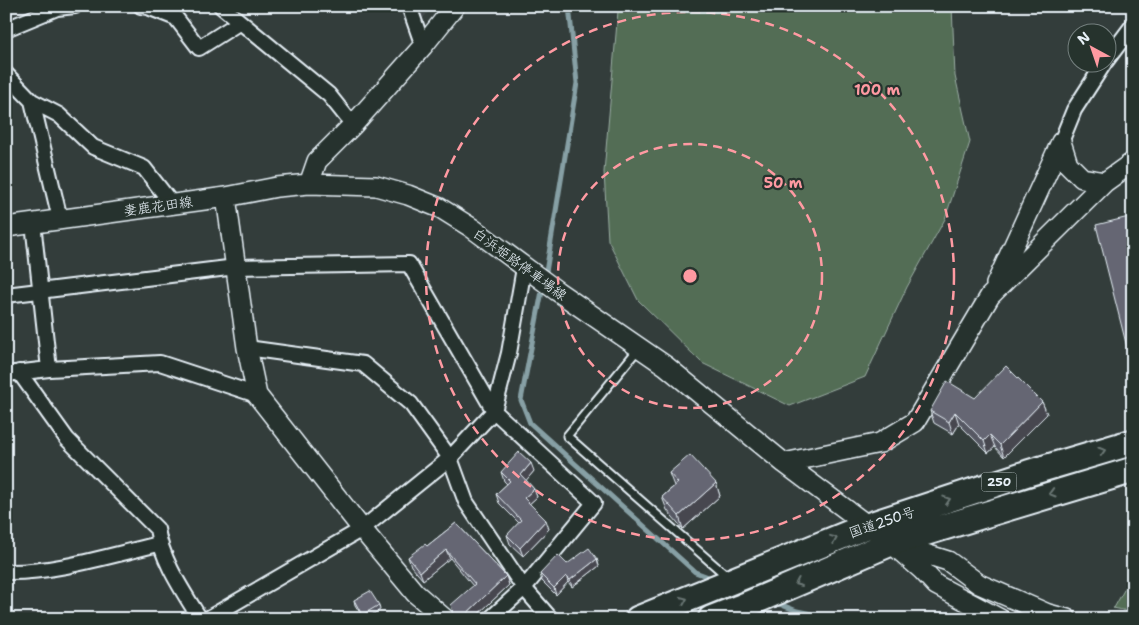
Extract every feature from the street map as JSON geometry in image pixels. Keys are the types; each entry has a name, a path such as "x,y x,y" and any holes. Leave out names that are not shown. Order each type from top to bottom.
{"highway":[{"name":"国道250号","path":"638,619 867,526 1028,473 1133,442"},
{"name":"国道250号","path":"711,619 891,543 1133,470"}],"street":[{"path":"6,29 56,8 75,6"},
{"path":"141,6 176,18 198,48 240,22"},
{"path":"221,6 329,95 353,125"},
{"path":"410,6 423,46"},
{"path":"309,184 317,161 353,125 423,46 455,6"},
{"path":"1116,48 1133,25"},
{"path":"784,463 880,443 915,422 990,296 1074,110 1099,72"},
{"path":"6,74 32,101 59,115 93,146 144,168 172,204"},
{"path":"32,101 60,220"},
{"path":"1061,142 1068,164 1082,178 1104,182"},
{"path":"990,296 1104,182 1133,162"},
{"name":"妻鹿花田線","path":"6,227 226,197 277,187 309,184"},
{"name":"白浜姫路停車場線","path":"309,184 376,186 408,195 440,208 472,228 556,291 666,366 784,463 891,543"},
{"path":"226,197 247,348 257,395 362,529 415,593 445,619"},
{"path":"33,223 49,369"},
{"path":"6,295 236,267 409,264 494,412 594,503 524,588 490,619"},
{"path":"207,619 362,529 450,458 494,412 529,271"},
{"path":"247,348 364,364 411,404 450,458 466,502 524,588 551,619"},
{"path":"13,373 49,369 160,363 257,395"},
{"path":"13,373 67,439 157,529 159,544 200,619"},
{"path":"891,543 936,585 1000,619"},
{"path":"891,543 948,561 979,584 1048,614 1067,619"},
{"path":"6,572 78,564 159,544"}],"lane":[{"path":"639,347 567,436 733,580"}],"shaded area":[{"path":"415,6 433,6 420,22"}],"green space":[{"path":"621,6 952,6 955,76 970,142 945,219 907,287 865,377 790,406 702,363 638,300 608,240 604,172 618,11"},
{"path":"1133,574 1133,612 1113,608 1114,608"}],"building":[{"path":"1133,216 1133,371 1096,225"},
{"path":"1006,366 1042,402 1000,445 990,435 984,441 955,412 949,422 930,411 947,381 975,398"},
{"path":"519,452 531,463 521,475 534,489 524,498 546,520 520,548 507,535 521,520 496,494 510,481 501,472"},
{"path":"690,455 716,483 679,516 662,497 678,483 669,473"},
{"path":"456,523 506,576 462,618 460,615 457,619 449,619 453,612 451,605 475,584 446,550 420,572 408,557 425,544 427,546"},
{"path":"589,548 597,559 570,580 566,576 554,588 540,574 558,555 567,564"},
{"path":"370,591 379,605 362,615 354,600"},
{"path":"430,615 436,619 427,619"}],"waterway":[{"path":"545,278 577,83 569,6"},
{"path":"543,286 521,400 530,423 695,572 714,579"},
{"path":"774,602 797,611 835,619"}]}
